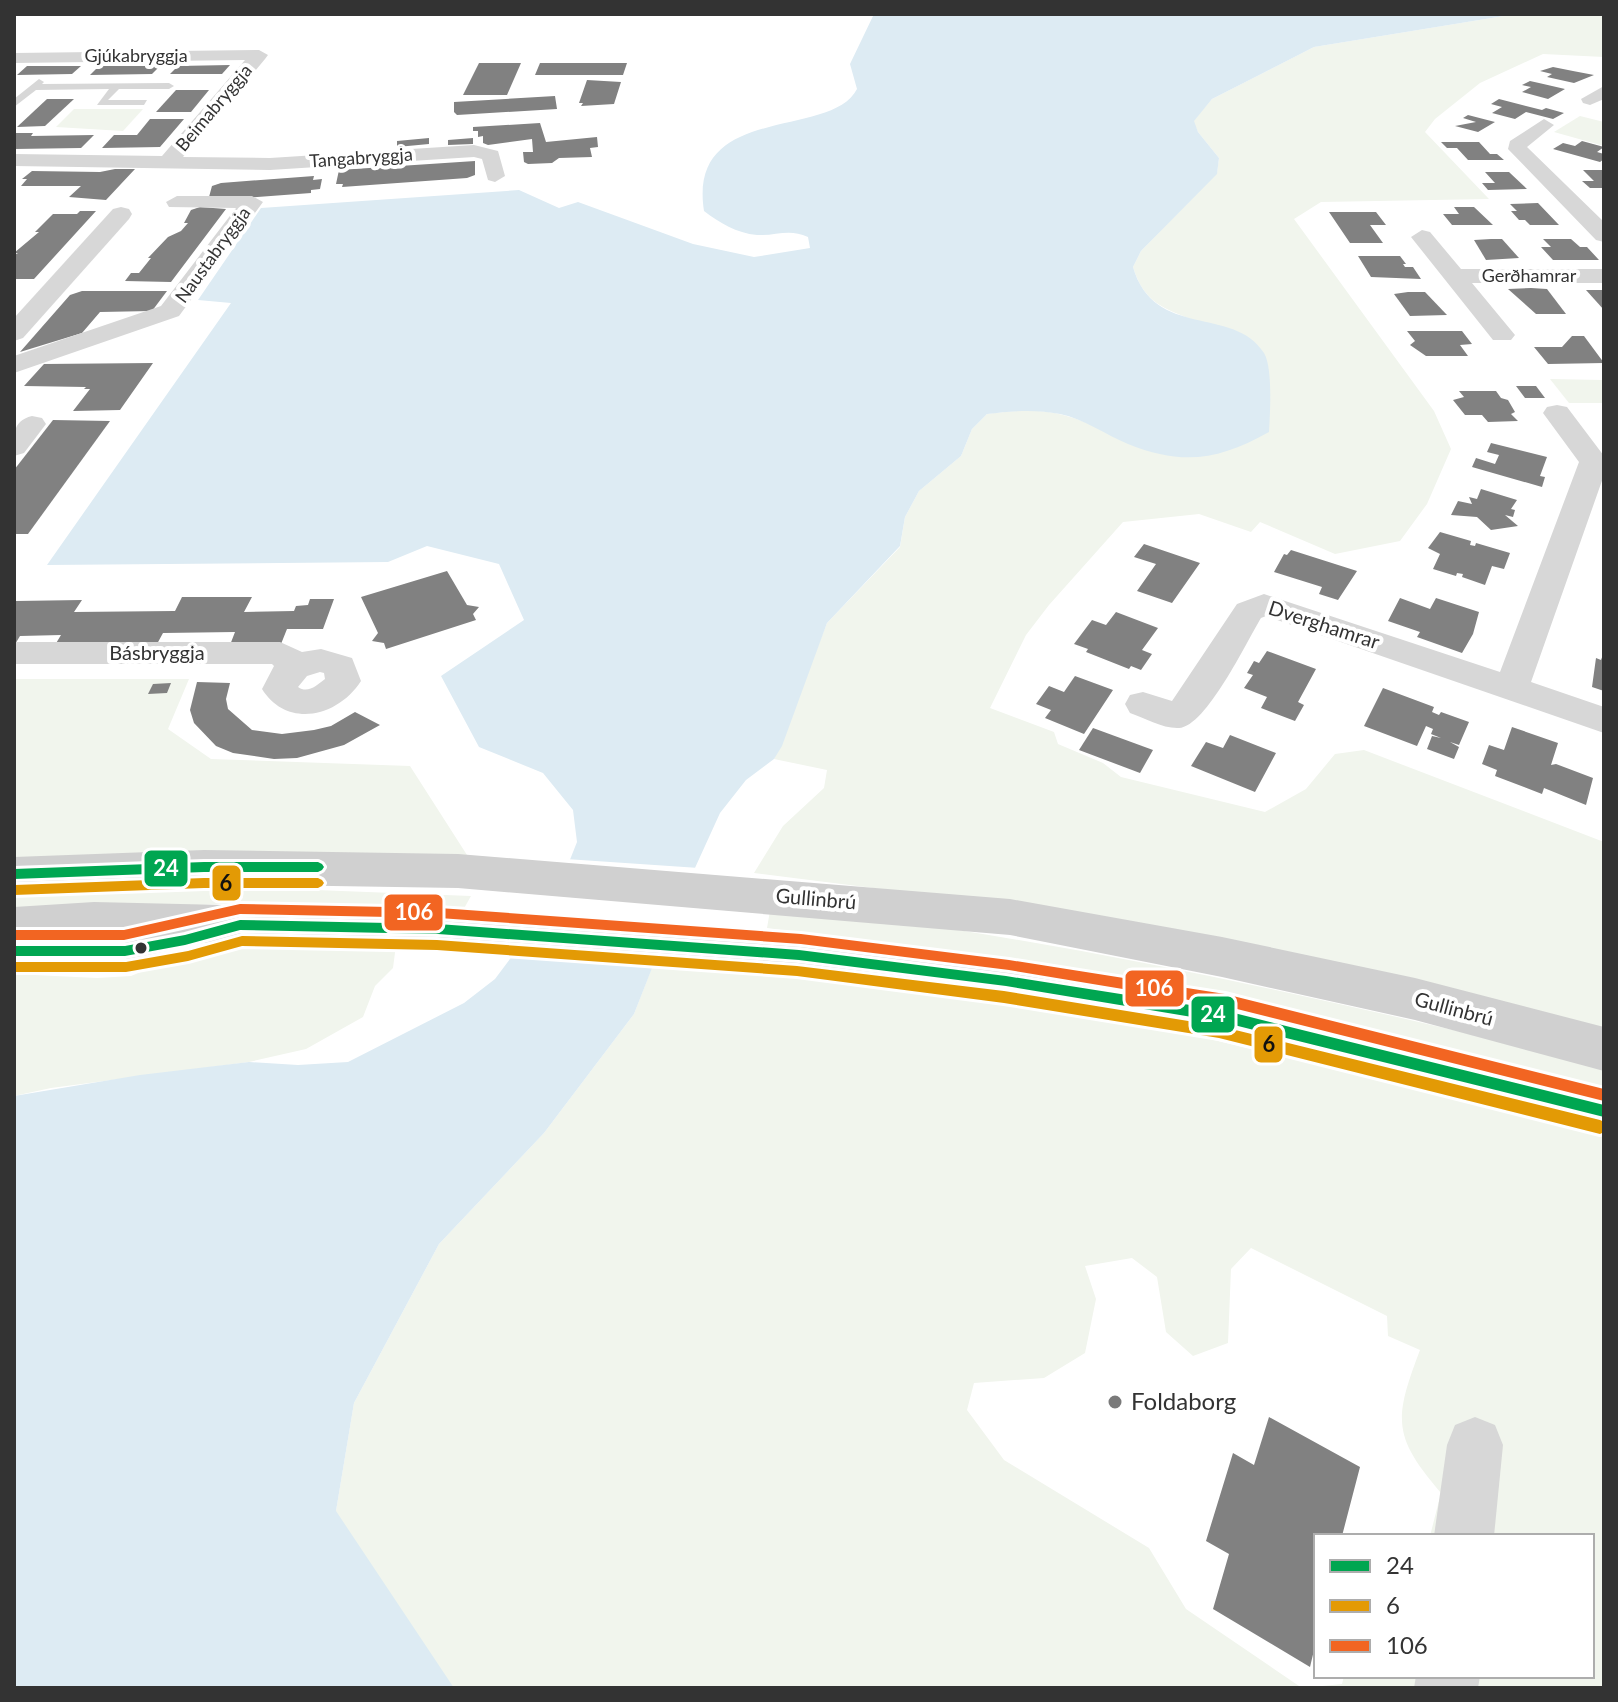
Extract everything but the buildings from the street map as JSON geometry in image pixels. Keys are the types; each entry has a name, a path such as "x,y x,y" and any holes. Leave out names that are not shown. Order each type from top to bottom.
{"main road":[{"name":"Gullinbrú","path":"14,874 204,867 458,871 812,898 1010,917 1222,957 1415,999 1604,1049"},
{"path":"14,926 94,921 438,929 799,955 1006,981 1222,1016 1604,1111"}],"street":[{"name":"Gjúkabryggja","path":"14,58 259,55"},
{"name":"Beimabryggja","path":"169,161 259,55"},
{"path":"1544,125 1518,143 1518,149 1604,235"},
{"name":"Tangabryggja","path":"14,160 270,164 474,151 491,155 495,176"},
{"name":"Naustabryggja","path":"14,365 170,311 252,202 177,202 208,164"},
{"path":"14,333 121,214"},
{"name":"Gerðhamrar","path":"1422,237 1502,335"},
{"name":"Gerðhamrar","path":"1454,276 1604,276"},
{"path":"1511,688 1593,468 1594,458 1557,413"},
{"path":"14,424 32,424 14,447"},
{"name":"Dverghamrar","path":"1143,704 1178,716 1192,703 1249,611 1264,604 1604,720"},
{"name":"Básbryggja","path":"14,653 280,653 297,666"},
{"path":"1464,1534 1475,1445"}],"lane":[{"path":"14,104 36,84 169,86"},
{"path":"116,87 100,103 144,102"},
{"path":"14,951 125,951 185,940 240,925"}],"shaded area":[{"path":"874,14 1516,14 1314,47 1212,99 1194,121 1198,132 1219,158 1217,174 1141,251 1133,267 1143,290 1158,304 1176,314 1234,330 1251,339 1264,353 1270,380 1269,432 1217,454 1184,457 1148,451 1060,414 1024,411 987,414 972,429 961,456 919,491 905,517 900,546 827,623 782,746 774,759 746,780 720,813 669,925 634,1014 544,1133 439,1244 354,1403 336,1511 454,1688 14,1688 14,1096 140,1075 249,1062 298,1065 348,1062 464,1003 495,979 554,900 577,842 573,810 543,773 479,747 441,676 524,620 499,564 427,546 388,562 47,565 231,303 198,300 261,208 519,190 559,208 578,202 693,244 754,257 810,248 808,237 801,234 749,234 716,220 704,211 705,177 717,153 738,138 820,114 842,104 857,89 850,64"},
{"path":"1516,14 1604,14 1604,57 1543,54 1480,83 1435,119 1425,132 1489,199 1321,202 1294,219 1434,411 1451,449 1427,504 1400,541 1335,554 1260,522 1251,532 1199,514 1123,522 1026,635 990,708 1054,732 1058,744 1103,763 1121,777 1265,812 1306,789 1335,754 1364,750 1604,842 1604,1033 1064,912 754,873 783,826 824,788 827,770 774,759 827,623 900,547 905,517 919,491 961,456 972,429 987,414 1044,411 1075,419 1158,453 1196,321 1156,303 1143,289 1133,267 1141,251 1217,173 1219,158 1193,121 1212,99 1314,47"},
{"path":"74,109 143,109 123,131 56,127"},
{"path":"1580,116 1604,122 1604,146 1554,132"},
{"path":"1550,379 1604,380 1604,403 1569,403"},
{"path":"14,679 189,679 168,729 211,759 410,766 467,855 14,863"},
{"path":"264,888 471,896 462,912 274,902 14,912 14,897"},
{"path":"771,905 981,934 1294,994 1604,1066 1604,1091 1228,999 1080,971 767,928"},
{"path":"303,940 396,945 393,968 375,986 363,1017 306,1049 249,1062 51,1088 14,1096 14,974 97,978 131,976 201,947"},
{"path":"653,965 908,985 1197,1036 1604,1134 1604,1688 1302,1688 231,1688 336,1511 354,1403 439,1244 544,1133 634,1014","holes":["1251,1248 1387,1316 1388,1336 1420,1350 1405,1393 1402,1426 1413,1456 1441,1493 1431,1534 1594,1534 1594,1678 1344,1678 1342,1684 1302,1688 1186,1609 1149,1548 1004,1460 967,1410 974,1383 1044,1378 1085,1353 1096,1299 1085,1266 1132,1258 1157,1277 1166,1332 1193,1356 1228,1343 1231,1269"]}],"pier":[{"path":"566,859 699,868 657,965 509,954 551,898"}],"transit line":[{"name":"24","path":"14,874 204,867 318,867"},
{"name":"6","path":"15,890 204,883 318,883"},
{"name":"106","path":"14,935 124,935 240,909 439,913 801,939 1009,965 1225,1000 1604,1095"},
{"name":"24","path":"14,951 125,951 185,940 240,925 438,929 799,955 1006,981 1222,1016 1604,1111"},
{"name":"6","path":"14,967 126,967 188,956 242,941 437,945 797,971 1004,997 1219,1032 1600,1127"}],"place":[{"name":"Foldaborg","path":"1115,1402"}]}
